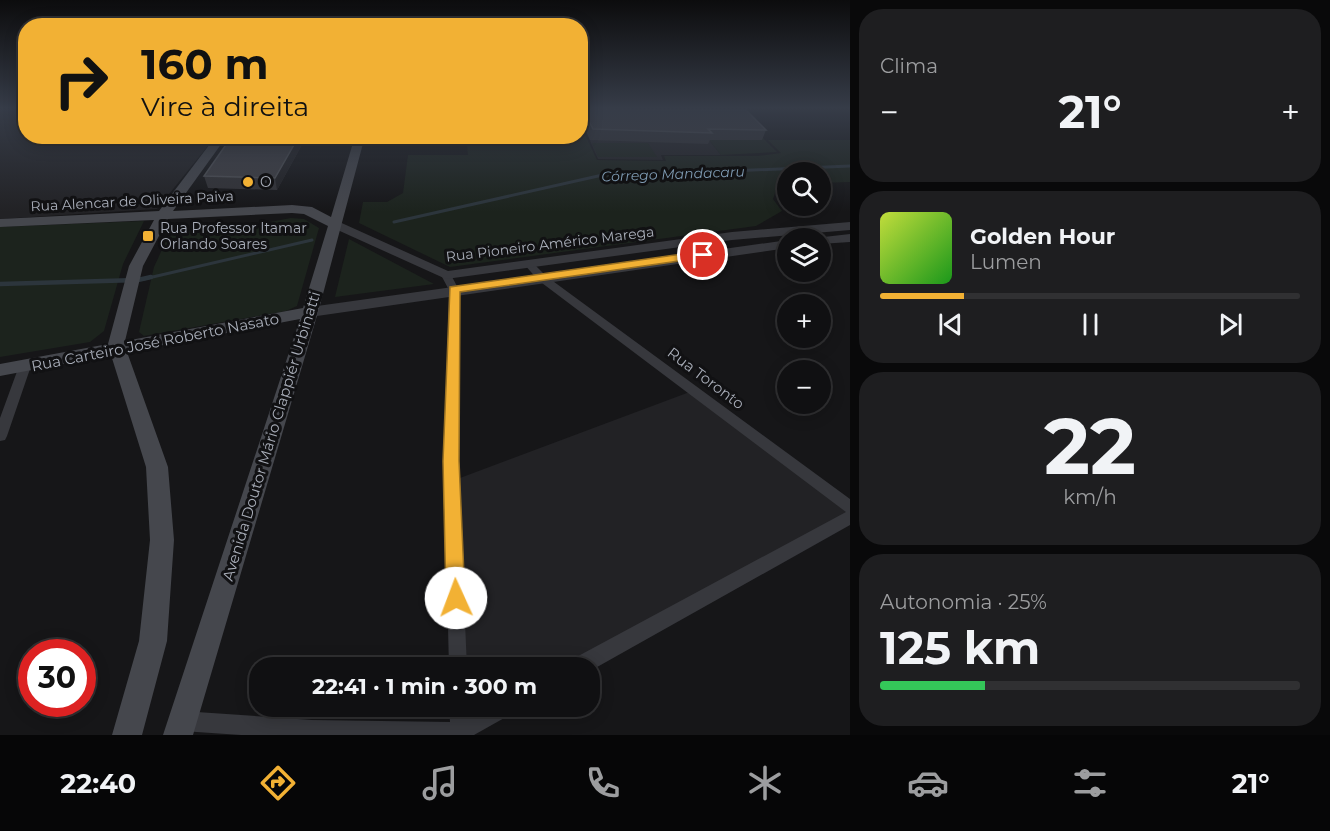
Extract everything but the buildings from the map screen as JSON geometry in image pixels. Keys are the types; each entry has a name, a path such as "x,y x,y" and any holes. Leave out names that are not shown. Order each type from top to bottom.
{"main road":[{"path":"127,735 153,641 162,540 157,467 117,350 127,295 136,266 164,214 216,144"},
{"name":"Avenida Doutor Mário Clappiér Urbinatti","path":"180,728 310,312 358,144"},
{"name":"Rua Alencar de Oliveira Paiva","path":"0,223 292,208 307,210 335,224"},
{"name":"Rua Carteiro José Roberto Nasato","path":"0,370 117,350 310,312"}],"street":[{"name":"Rua Pioneiro Américo Marega","path":"335,224 446,274 732,236 850,226"},
{"path":"831,239 850,238"},
{"name":"Rua Pioneiro Américo Marega","path":"310,312 777,246"},
{"name":"Rua Toronto","path":"529,264 542,278 850,507"},
{"path":"446,274 454,290 451,461 458,657"},
{"path":"0,436 25,366"},
{"path":"596,657 850,517"},
{"path":"460,717 461,733"},
{"path":"180,728 461,733 488,717"}],"shaded area":[{"path":"0,143 209,144 157,209 0,219"},
{"path":"589,143 597,160 666,161 664,156 757,156 781,153 771,143 850,143 850,182 831,183 831,162 777,162 777,190 773,199 777,204 777,214 756,226 450,267 359,223 363,202 387,202 403,193 408,155 468,155 467,144"},
{"path":"591,143 712,143 721,155 661,155 663,160 598,159"},
{"path":"592,143 648,143 657,157 598,157"},
{"path":"712,143 768,143 777,152 721,155"},
{"path":"291,218 304,219 319,228 297,306 286,311 144,336 139,332 154,267 171,230 217,232"},
{"path":"144,221 123,264 104,331 90,342 0,357 0,227"},
{"path":"349,239 434,284 335,297"},
{"path":"695,390 850,507 850,517 594,657 458,657 452,481"}],"waterway":[{"name":"Córrego Mandacaru","path":"394,222 607,174 679,176 707,172 850,166"},
{"name":"Córrego Mandacaru","path":"144,279 312,240"},
{"name":"Córrego Mandacaru","path":"0,284 138,280 151,277"}],"place":[{"name":"O","path":"248,182"},
{"name":"Rua Professor Itamar Orlando Soares","path":"148,236"}],"route":[{"path":"456,598 451,461 454,290 703,255"}]}
